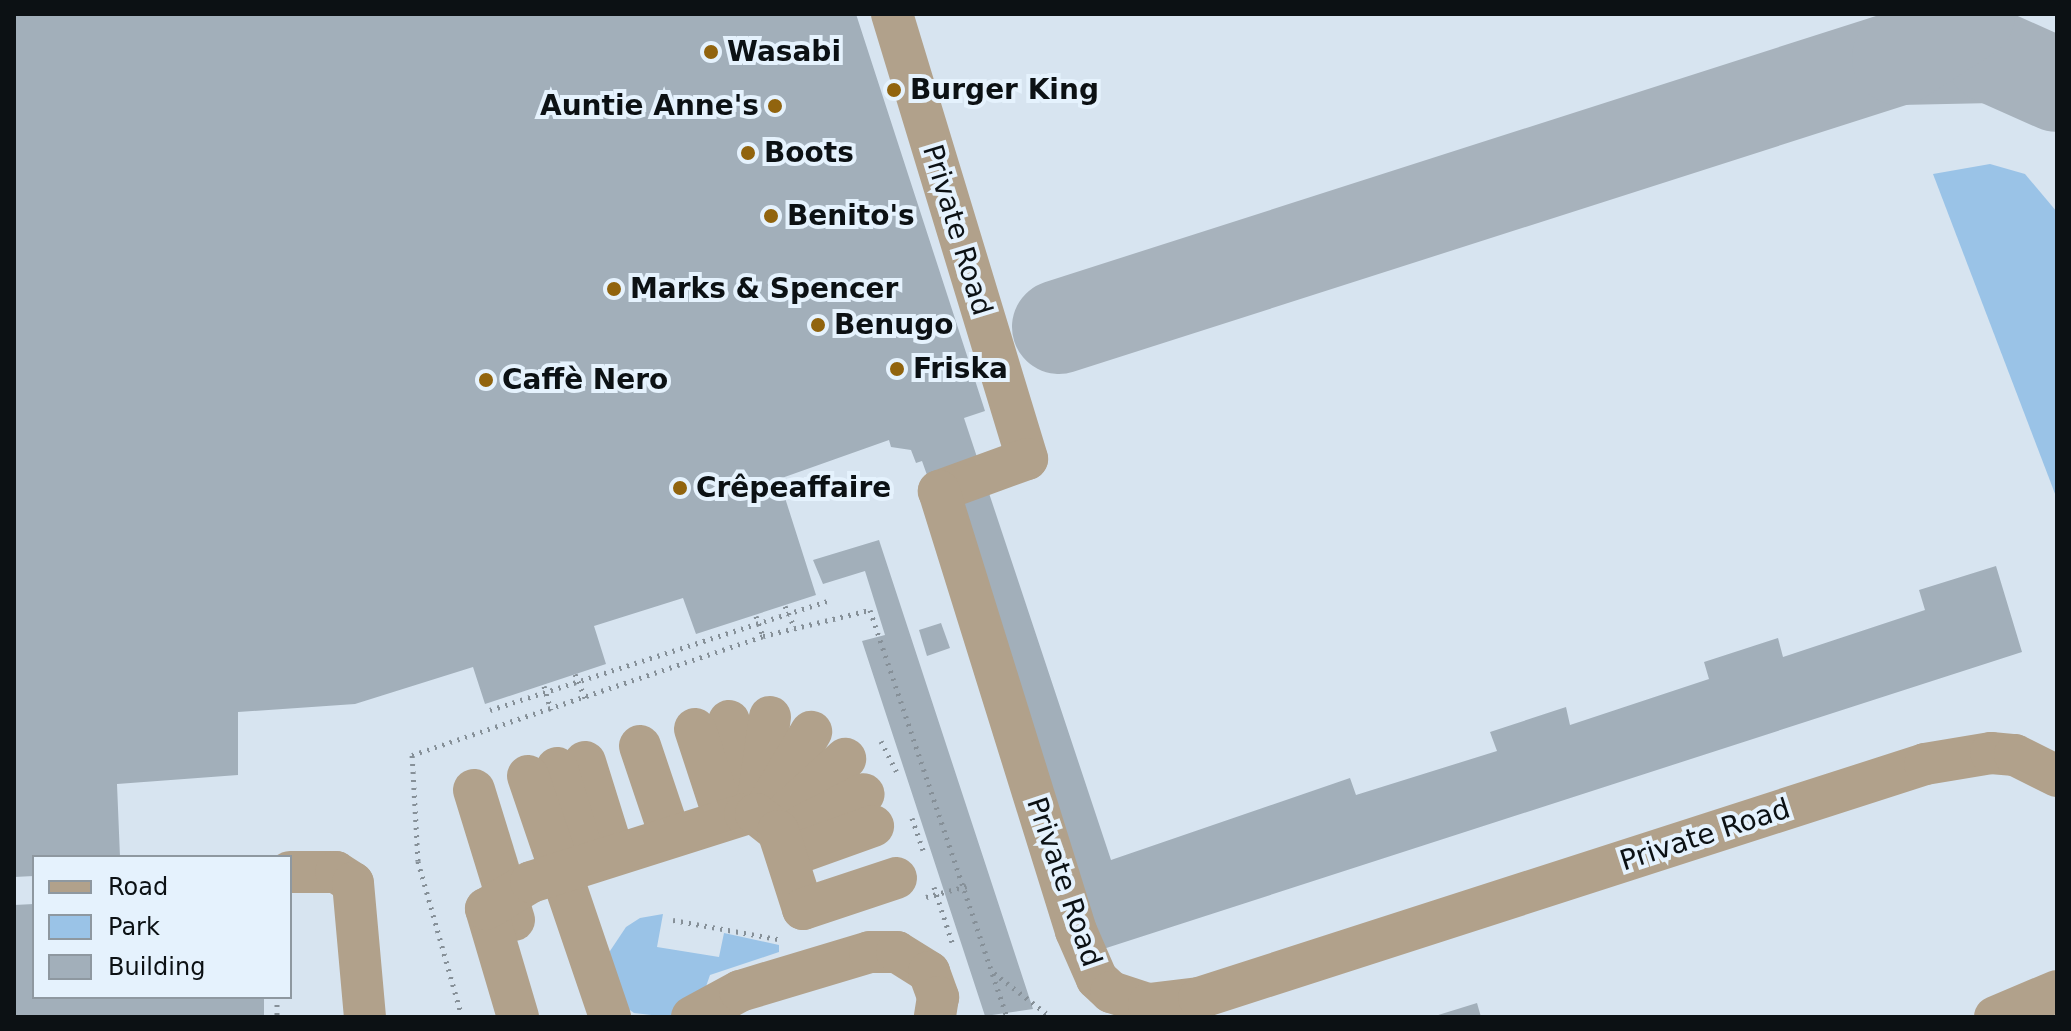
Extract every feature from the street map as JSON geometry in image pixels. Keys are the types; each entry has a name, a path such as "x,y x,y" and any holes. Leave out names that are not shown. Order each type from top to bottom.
{"lane":[{"name":"Private Road","path":"892,14 1027,459 939,491 1076,931 1097,979 1111,992 1149,1004 1199,998 1925,764 1991,753 2015,755 2057,776"},
{"path":"544,1017 770,717"},
{"path":"518,1017 671,850 811,732"},
{"path":"599,757 671,850"},
{"path":"599,757 671,850"},
{"path":"599,757 671,850"},
{"path":"599,757 671,850"},
{"path":"599,757 671,850 803,909 873,822"},
{"path":"671,850 873,822"},
{"path":"671,850 873,822"},
{"path":"610,1017 671,850"},
{"path":"292,872 336,872 353,883 365,1017"},
{"path":"692,1017 740,991 870,952 897,952 929,972 938,997 935,1017"},
{"path":"1995,1017 2057,991"}],"path":[{"path":"490,710 579,683 757,619 788,614 828,601"},
{"path":"785,606 795,628"},
{"path":"757,619 763,636"},
{"path":"575,674 585,698"},
{"path":"544,686 551,710"},
{"path":"412,755 418,861 462,1017"},
{"path":"994,972 1051,1017"}],"green space":[{"path":"1990,164 2025,174 2057,212 2057,499 1933,174"},
{"path":"663,914 657,947 719,957 724,933 779,945 779,952 710,975 702,998 684,1011 669,1017 634,1013 620,1003 608,954 626,927 640,918"}],"building":[{"path":"14,14 856,14 985,411 964,418 1111,860 1350,778 1356,795 1497,751 1490,732 1566,707 1570,725 1709,679 1704,662 1778,638 1783,657 1925,610 1919,590 1996,566 2022,652 1097,951 922,461 916,463 911,450 891,447 889,440 779,479 816,595 696,634 683,598 594,626 606,664 485,704 473,667 355,704 238,712 238,775 117,784 120,855 32,855 32,876 14,877"},
{"path":"879,540 1033,1009 985,1016 862,641 885,635 865,571 823,584 813,560"},
{"path":"941,623 950,648 927,656 919,630"},
{"path":"32,904 32,999 264,999 264,1017 14,1017 14,905"},
{"path":"1477,1003 1481,1017 1435,1017 1435,1016"}],"taxiway":[{"path":"1059,327 1899,58 1968,14"},
{"path":"1899,58 1992,56 2057,85"}],"place":[{"name":"Wasabi","path":"711,52"},
{"name":"Burger King","path":"894,90"},
{"name":"Auntie Anne's","path":"775,106"},
{"name":"Boots","path":"748,153"},
{"name":"Benito's","path":"771,216"},
{"name":"Marks & Spencer","path":"614,289"},
{"name":"Benugo","path":"818,325"},
{"name":"Friska","path":"897,369"},
{"name":"Caffè Nero","path":"486,380"},
{"name":"Crêpeaffaire","path":"680,488"}]}
